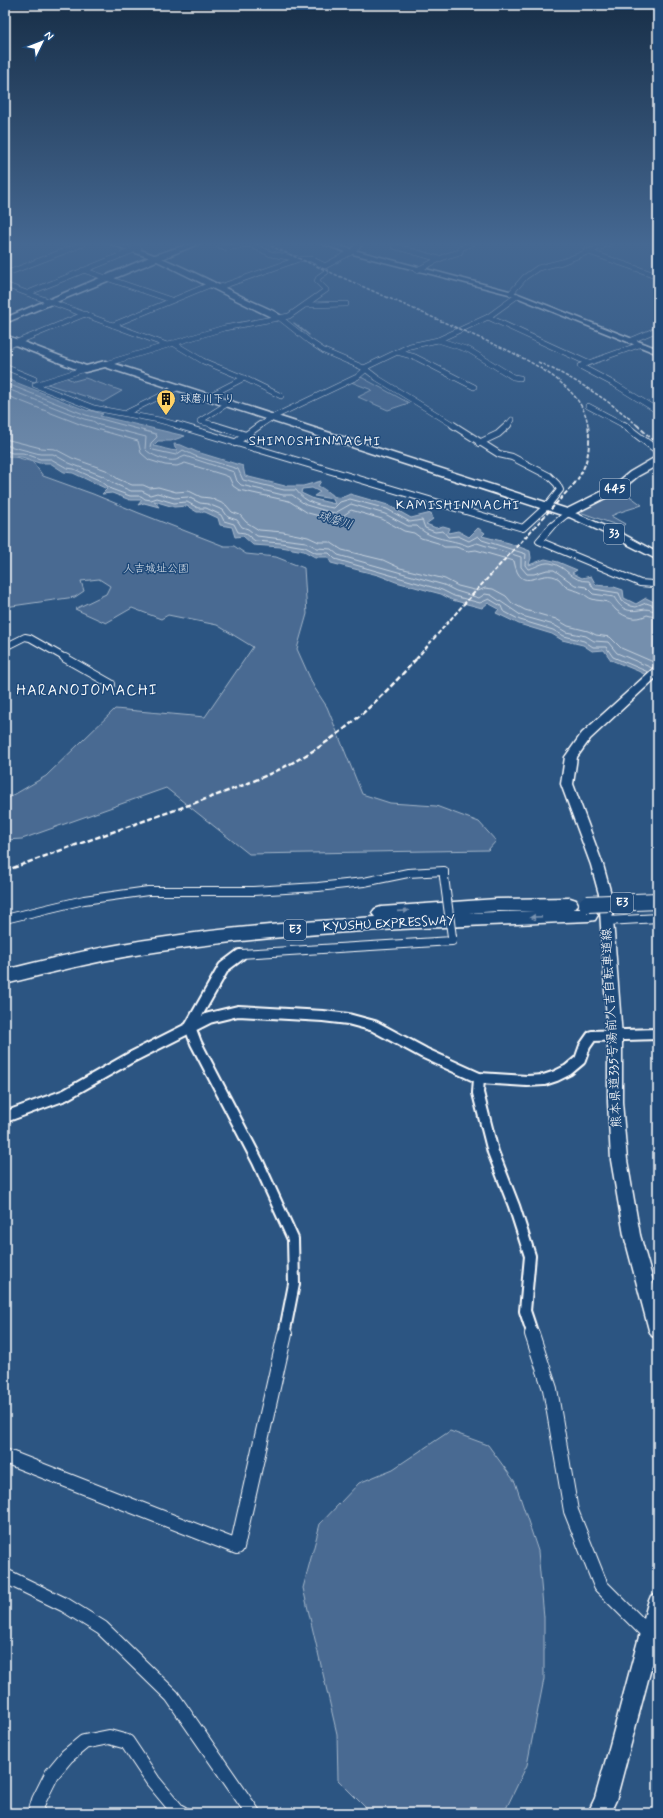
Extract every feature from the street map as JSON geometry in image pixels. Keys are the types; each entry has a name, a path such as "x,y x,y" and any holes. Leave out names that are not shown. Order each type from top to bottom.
{"highway":[{"path":"5,338 85,368 105,364 548,505 568,513"},
{"name":"445","path":"568,513 617,488 634,474 658,460"},
{"name":"KYUSHU EXPRESSWAY","path":"5,977 90,956 161,944 242,934 588,910 658,901"},
{"name":"KYUSHU EXPRESSWAY","path":"5,966 87,946 160,934 239,924 497,905 588,910 658,911"}],"main road":[{"name":"33","path":"568,513 619,536 658,557"}],"street":[{"path":"5,347 48,329"},
{"path":"125,329 170,344 203,361 282,396"},
{"path":"105,364 221,329"},
{"path":"85,368 35,385 94,408 159,420 523,528 548,505 560,490 558,484 549,476 512,457 499,454 480,443 364,368 333,356 301,335 295,329"},
{"path":"235,443 271,418 357,377 364,371 364,368 410,346 438,340 460,329"},
{"path":"514,329 588,363"},
{"path":"599,329 658,352"},
{"path":"630,341 658,329"},
{"path":"438,340 470,350 513,377 520,378"},
{"path":"640,345 580,366 617,385 658,412"},
{"path":"397,352 415,357 474,387"},
{"path":"5,368 34,379"},
{"path":"207,397 244,378"},
{"path":"46,385 144,418"},
{"path":"128,412 177,388"},
{"path":"227,404 200,421 246,435"},
{"path":"588,406 620,422 639,434 658,451"},
{"path":"480,443 496,436 506,428 512,420"},
{"path":"568,513 552,526 539,541 640,583 653,584"},
{"path":"5,648 25,636 111,684"},
{"name":"熊本県道335号湯前人吉自転車道線","path":"658,670 586,736 571,757 567,784 597,865 605,894 615,1037 615,1102 619,1160 632,1235 658,1330"},
{"path":"5,919 84,900 148,891 246,892 364,882 420,872 444,871 452,941 241,954 224,967 190,1027"},
{"path":"607,921 658,918"},
{"path":"5,1117 65,1095 130,1058 209,1018 238,1011 273,1012 348,1019 374,1026 424,1053 479,1078 544,1080 568,1070 580,1060 585,1046 592,1036 615,1037 658,1034"},
{"path":"5,1456 237,1547 281,1356 290,1310 294,1284 293,1239 258,1162 196,1043 190,1027"},
{"path":"479,1078 478,1093 493,1152 514,1206 530,1256 525,1311 550,1389 571,1511 601,1586 650,1635"},
{"path":"5,1576 65,1605 102,1628 172,1696 253,1813"},
{"path":"599,1813 605,1800 651,1658 650,1635 658,1603"},
{"path":"35,1813 39,1800 52,1774 67,1756 84,1742 109,1736 127,1742 153,1781 178,1811 182,1813"}],"green space":[{"path":"65,377 74,381 85,378 122,391 103,402 47,384"},
{"path":"361,377 409,403 388,410 358,397 372,390 351,382"},
{"name":"人吉城址公園","path":"5,454 33,462 43,476 93,494 224,546 234,546 246,554 276,557 304,568 307,614 297,649 314,687 327,707 362,794 390,803 436,806 479,822 496,841 488,850 249,854 166,788 22,839 5,840 5,800 46,776 115,709 205,717 253,647 217,625 168,615 161,619 132,608 106,623 75,609 106,594 110,586 99,579 81,581 84,591 75,597 5,607"},
{"path":"616,491 631,497 642,505 611,516 625,524 622,527 577,511"},
{"path":"450,1431 488,1445 515,1482 538,1551 544,1617 544,1679 527,1765 504,1813 371,1813 338,1780 337,1734 303,1588 320,1524 359,1483 393,1469"}],"water":[{"name":"球磨川","path":"5,378 88,411 103,414 100,416 185,436 171,441 158,441 153,446 178,451 174,444 181,445 197,452 243,466 245,476 285,486 303,486 321,481 318,486 336,497 350,494 388,505 411,518 431,513 433,519 426,524 436,528 443,526 450,528 448,533 458,531 469,537 478,528 485,533 482,536 509,543 530,551 531,558 529,565 545,559 558,562 577,570 572,573 582,578 591,576 596,585 614,587 623,590 624,598 636,604 646,598 658,604 658,681 611,660 604,650 592,651 583,645 562,640 552,634 519,624 496,613 499,609 488,603 482,608 452,600 441,594 331,563 328,557 315,557 304,551 281,547 253,545 243,536 235,537 232,527 220,525 218,518 205,512 197,512 187,506 174,507 154,501 159,507 144,503 138,505 142,500 130,500 112,493 102,494 107,489 73,473 64,472 50,463 39,463 22,457 10,457 5,454","holes":["312,488 320,492 314,496 333,499 335,504 314,499 301,493 302,489"]}],"waterway":[{"path":"301,329 309,335"}],"railway":[{"path":"459,329 532,363 557,380 569,390 578,401 585,413 588,426"},
{"path":"538,362 591,390 627,416 638,426"},
{"path":"416,659 463,605 575,483 586,463 588,456 588,425"},
{"path":"637,425 658,445"},
{"path":"5,871 227,791 291,764 322,745 351,723 379,698 417,658"}],"place":[{"name":"球磨川下り","path":"166,416"}],"district":[{"name":"SHIMOSHINMACHI","path":"315,441"},
{"name":"KAMISHINMACHI","path":"458,505"},
{"name":"HARANOJOMACHI","path":"87,691"}]}
